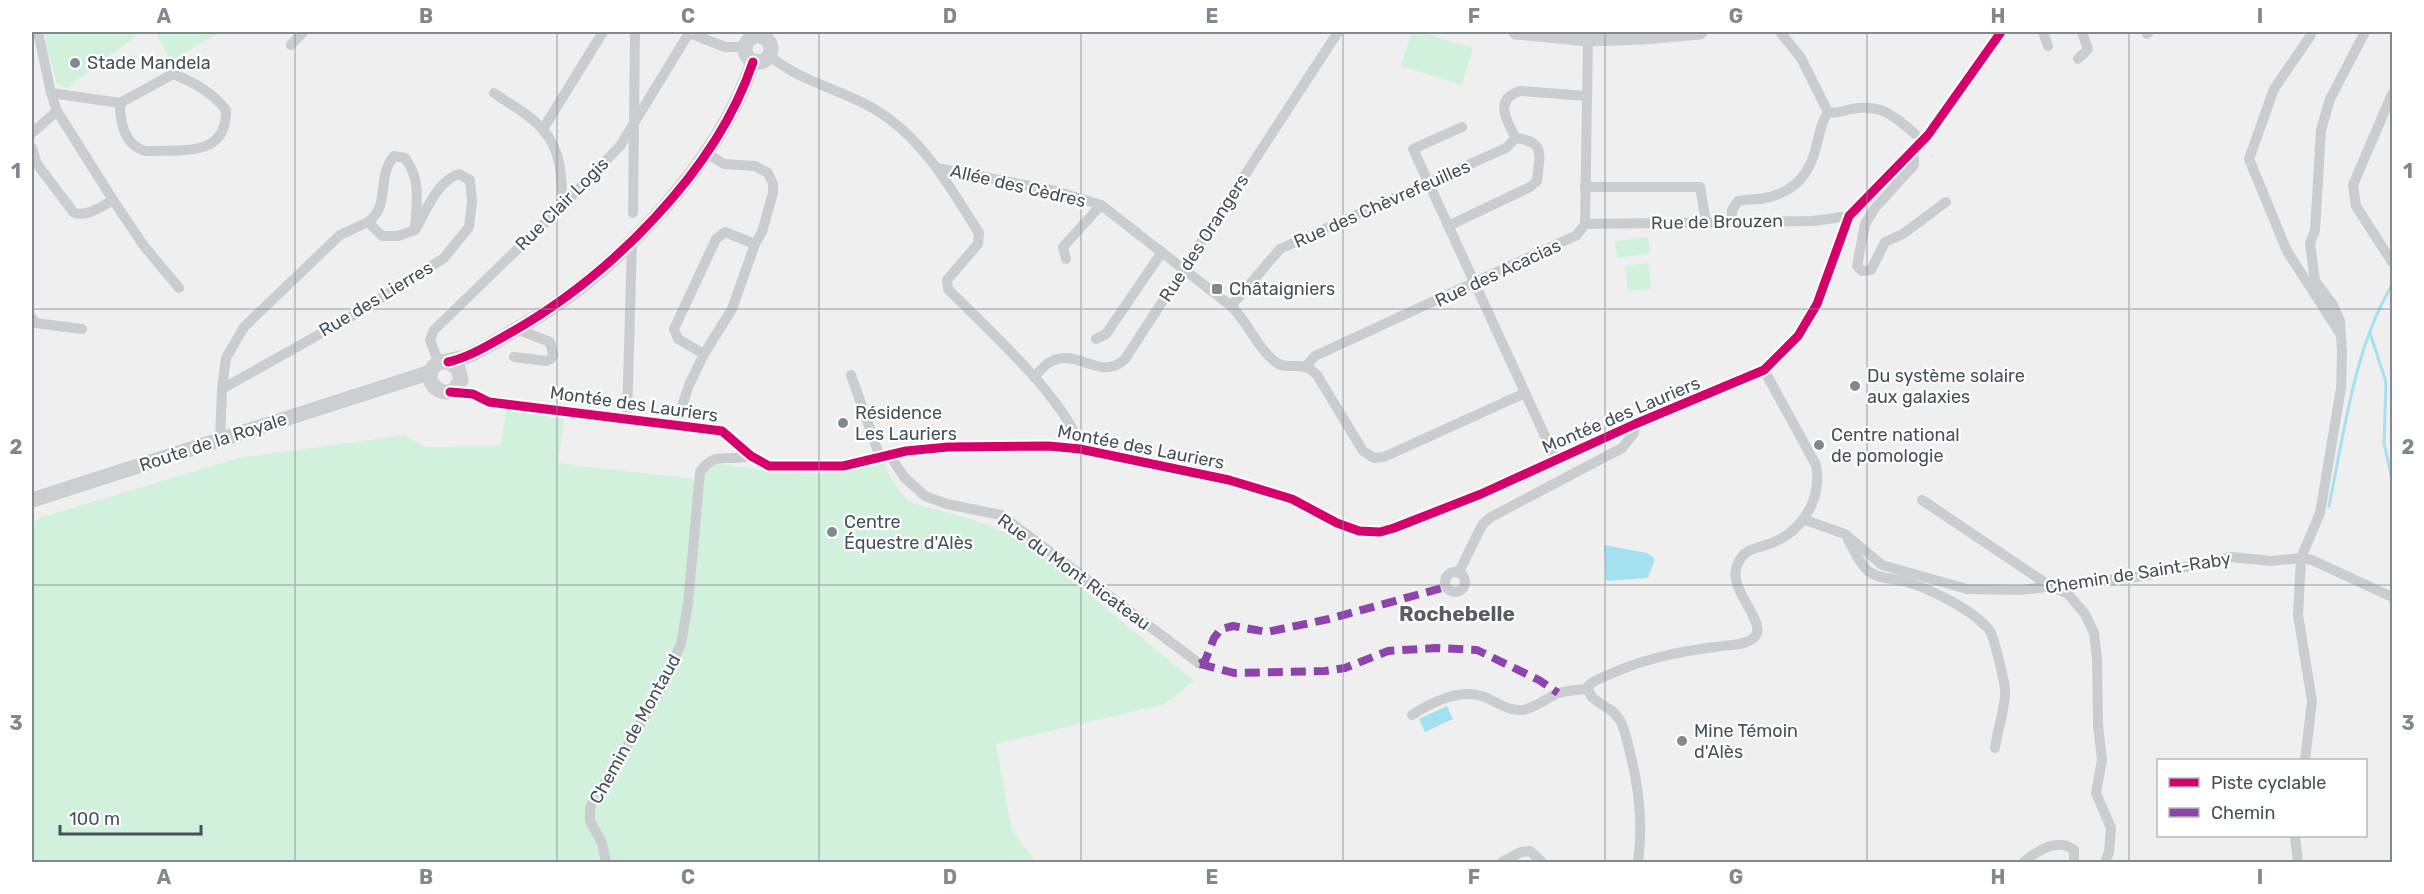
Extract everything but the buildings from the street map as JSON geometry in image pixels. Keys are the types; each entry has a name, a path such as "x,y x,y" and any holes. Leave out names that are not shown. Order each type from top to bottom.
{"main road":[{"path":"1516,32 1588,39 1700,32"},
{"path":"763,34 770,45 770,56 764,61 753,62 747,58 744,47 751,38 763,34"},
{"name":"Route de la Royale","path":"32,500 394,383 438,371 516,329 568,296 632,241 676,193 706,153 742,90 753,62"},
{"path":"461,376 456,365 438,371 441,392 450,392 458,388 470,355"}],"street":[{"path":"38,32 57,111 144,246 179,288"},
{"path":"291,45 303,32"},
{"path":"543,129 603,32"},
{"path":"633,213 635,32"},
{"path":"688,32 725,47 744,47"},
{"name":"Rue Clair Logis","path":"438,371 430,340 434,330 562,206 620,146 688,32"},
{"name":"Rue des Orangers","path":"1034,377 1050,361 1059,358 1071,358 1106,369 1118,366 1338,32"},
{"path":"1780,32 1801,58 1828,111 1834,113 1870,107 1887,111 1915,134"},
{"path":"1588,689 1592,682 1648,659 1677,652 1750,642 1755,638 1758,629 1756,620 1738,591 1734,572 1747,550 1773,543 1805,520 1815,495 1818,478 1816,465 1764,370 1798,336 1817,304 1848,216 1928,135 1991,37 2001,32"},
{"path":"2043,32 2048,46"},
{"path":"2078,59 2088,49 2082,32"},
{"path":"2305,759 2312,701 2298,615 2301,558 2320,513 2341,388 2340,321 2333,305 2315,281 2310,243 2315,231 2321,130 2330,99 2365,32"},
{"path":"2311,35 2274,89 2249,159 2287,252 2341,335"},
{"path":"1585,224 1588,39"},
{"path":"770,56 787,70 887,117 912,139 938,168 979,233 978,244 947,280 948,289 1034,377 1066,417 1078,439 1080,449"},
{"path":"51,93 120,103 173,74 191,80 216,97 226,110 226,120 219,139 203,148 145,150 129,142 120,122 120,103"},
{"path":"1448,226 1530,187 1537,181 1540,154 1538,147 1531,140 1516,138 1505,119 1504,109 1511,94 1520,92 1587,96"},
{"path":"494,93 543,129 556,152 562,179 562,206"},
{"path":"2392,94 2353,185 2356,206 2392,262"},
{"path":"32,133 57,111"},
{"path":"1732,222 1732,210 1738,201 1751,198 1765,199 1788,190 1805,176 1812,163 1820,123 1828,111"},
{"path":"1462,127 1413,149 1556,460"},
{"name":"Rue des Chèvrefeuilles","path":"1232,306 1280,249 1506,148 1516,138"},
{"path":"32,148 37,164 74,213 80,215 113,200"},
{"path":"1910,152 1914,158 1914,165 1902,182 1875,208 1865,224 1857,266 1862,271 1871,270 1885,242 1903,234 1946,202"},
{"path":"676,424 689,386 704,354 732,309 755,244 762,232 773,193 772,178 755,166 724,164 706,153"},
{"path":"220,441 226,358 244,327 340,235 376,217 380,210 386,166 394,156 405,158 412,168 418,186 415,230 398,236 382,236 368,222"},
{"name":"Allée des Cèdres","path":"938,168 1056,191 1101,205 1232,306 1244,318 1267,353 1278,363 1292,368 1306,366"},
{"name":"Rue des Lierres","path":"222,389 352,316 444,258 469,226 472,202 470,180 459,174 449,177 415,230"},
{"path":"1585,187 1700,187 1706,222"},
{"path":"1066,259 1063,247 1101,205"},
{"name":"Rue de Brouzen","path":"1585,224 1813,221 1848,216"},
{"name":"Rue des Acacias","path":"1306,366 1315,356 1568,241 1577,236 1585,224"},
{"path":"704,354 678,339 674,329 716,239 725,232 755,244"},
{"path":"627,418 632,241"},
{"path":"1096,339 1106,334 1162,252"},
{"path":"32,318 35,323 82,329"},
{"path":"514,357 546,361 553,355 550,342 516,329"},
{"path":"1306,366 1317,375 1363,451 1374,458 1384,457 1525,393"},
{"name":"Montée des Lauriers","path":"450,392 473,394 489,402 722,431 751,456 769,466 843,466 884,455 948,447 1049,446 1080,449 1229,480 1292,500 1337,523 1359,531 1380,532 1481,494 1635,424 1764,370"},
{"name":"Rue du Mont Ricateau","path":"851,375 884,455 925,496 947,504 1001,515 1200,664"},
{"path":"461,376 473,394"},
{"path":"1459,572 1482,525 1622,448 1634,433 1635,424"},
{"name":"Chemin de Montaud","path":"606,862 602,843 590,821 590,807 658,693 681,644 700,472 707,462 718,457 739,459 751,456"},
{"path":"1922,500 2050,586 2068,594 2085,614 2094,633 2097,659 2098,725 2102,760 2096,793 2111,828 2109,852 2105,862"},
{"name":"Chemin de Saint-Raby","path":"1805,520 1845,534 1882,565 1967,589 2013,590 2144,576 2231,556 2271,561 2301,558 2312,560 2392,597"},
{"path":"1845,534 1869,572 1938,595 1970,613 1991,632 2006,691 1995,748"},
{"path":"1412,715 1442,698 1466,694 1483,696 1503,706 1520,710 1535,706 1558,693 1588,689"},
{"path":"1588,689 1592,699 1611,708 1625,732 1639,790 1642,834 1638,862"},
{"path":"2295,837 2298,862"},
{"path":"2024,862 2036,852 2063,845 2074,850 2074,862"},
{"path":"1503,862 1521,852 1530,852 1542,862"}],"green space":[{"name":"Stade Mandela","path":"46,32 141,32 67,88 57,84 45,42"},
{"name":"Stade Mandela","path":"155,32 220,32 171,61"},
{"path":"1412,32 1420,32 1473,48 1462,85 1401,66"},
{"path":"1648,237 1650,254 1617,258 1615,241"},
{"path":"1649,263 1651,289 1628,291 1625,266"},
{"path":"506,410 564,419 558,463 703,480 704,470 716,463 773,472 818,473 885,463 897,488 909,502 975,520 1035,545 1073,581 1194,681 1165,704 996,744 1012,830 1036,862 32,862 32,523 39,518 238,458 405,435 425,447 501,446"}],"water":[{"path":"1604,545 1647,553 1655,559 1648,578 1606,581"},
{"path":"1447,706 1453,719 1425,732 1419,719"}],"waterway":[{"path":"2329,506 2359,364 2368,336 2392,285"},
{"path":"2370,333 2386,382 2384,443 2392,480"}],"marked path":[{"path":"1200,664 1205,661 1214,638 1221,629 1233,626 1267,632 1329,619 1446,587"},
{"path":"1200,664 1234,673 1325,671 1345,668 1388,651 1436,648 1477,650 1539,680 1558,693"}],"cycle path":[{"path":"450,392 473,394 489,402 722,431 751,456 769,466 843,466 906,451 948,447 1049,446 1080,449 1229,480 1292,499 1337,523 1359,531 1380,532 1481,494 1635,424 1764,370 1798,336 1817,304 1849,216 1928,135 2001,32"},
{"path":"448,362 480,350 547,310 621,252 655,218 686,181 713,143 736,103 753,62"}],"place":[{"name":"Stade Mandela","path":"75,63"},
{"name":"Châtaigniers","path":"1217,289"},
{"name":"Du système solaire aux galaxies","path":"1855,386"},
{"name":"Résidence Les Lauriers","path":"843,423"},
{"name":"Centre national de pomologie","path":"1819,445"},
{"name":"Centre Équestre d'Alès","path":"832,532"},
{"name":"Mine Témoin d'Alès","path":"1682,741"}],"district":[{"name":"Rochebelle","path":"1457,614"}]}
